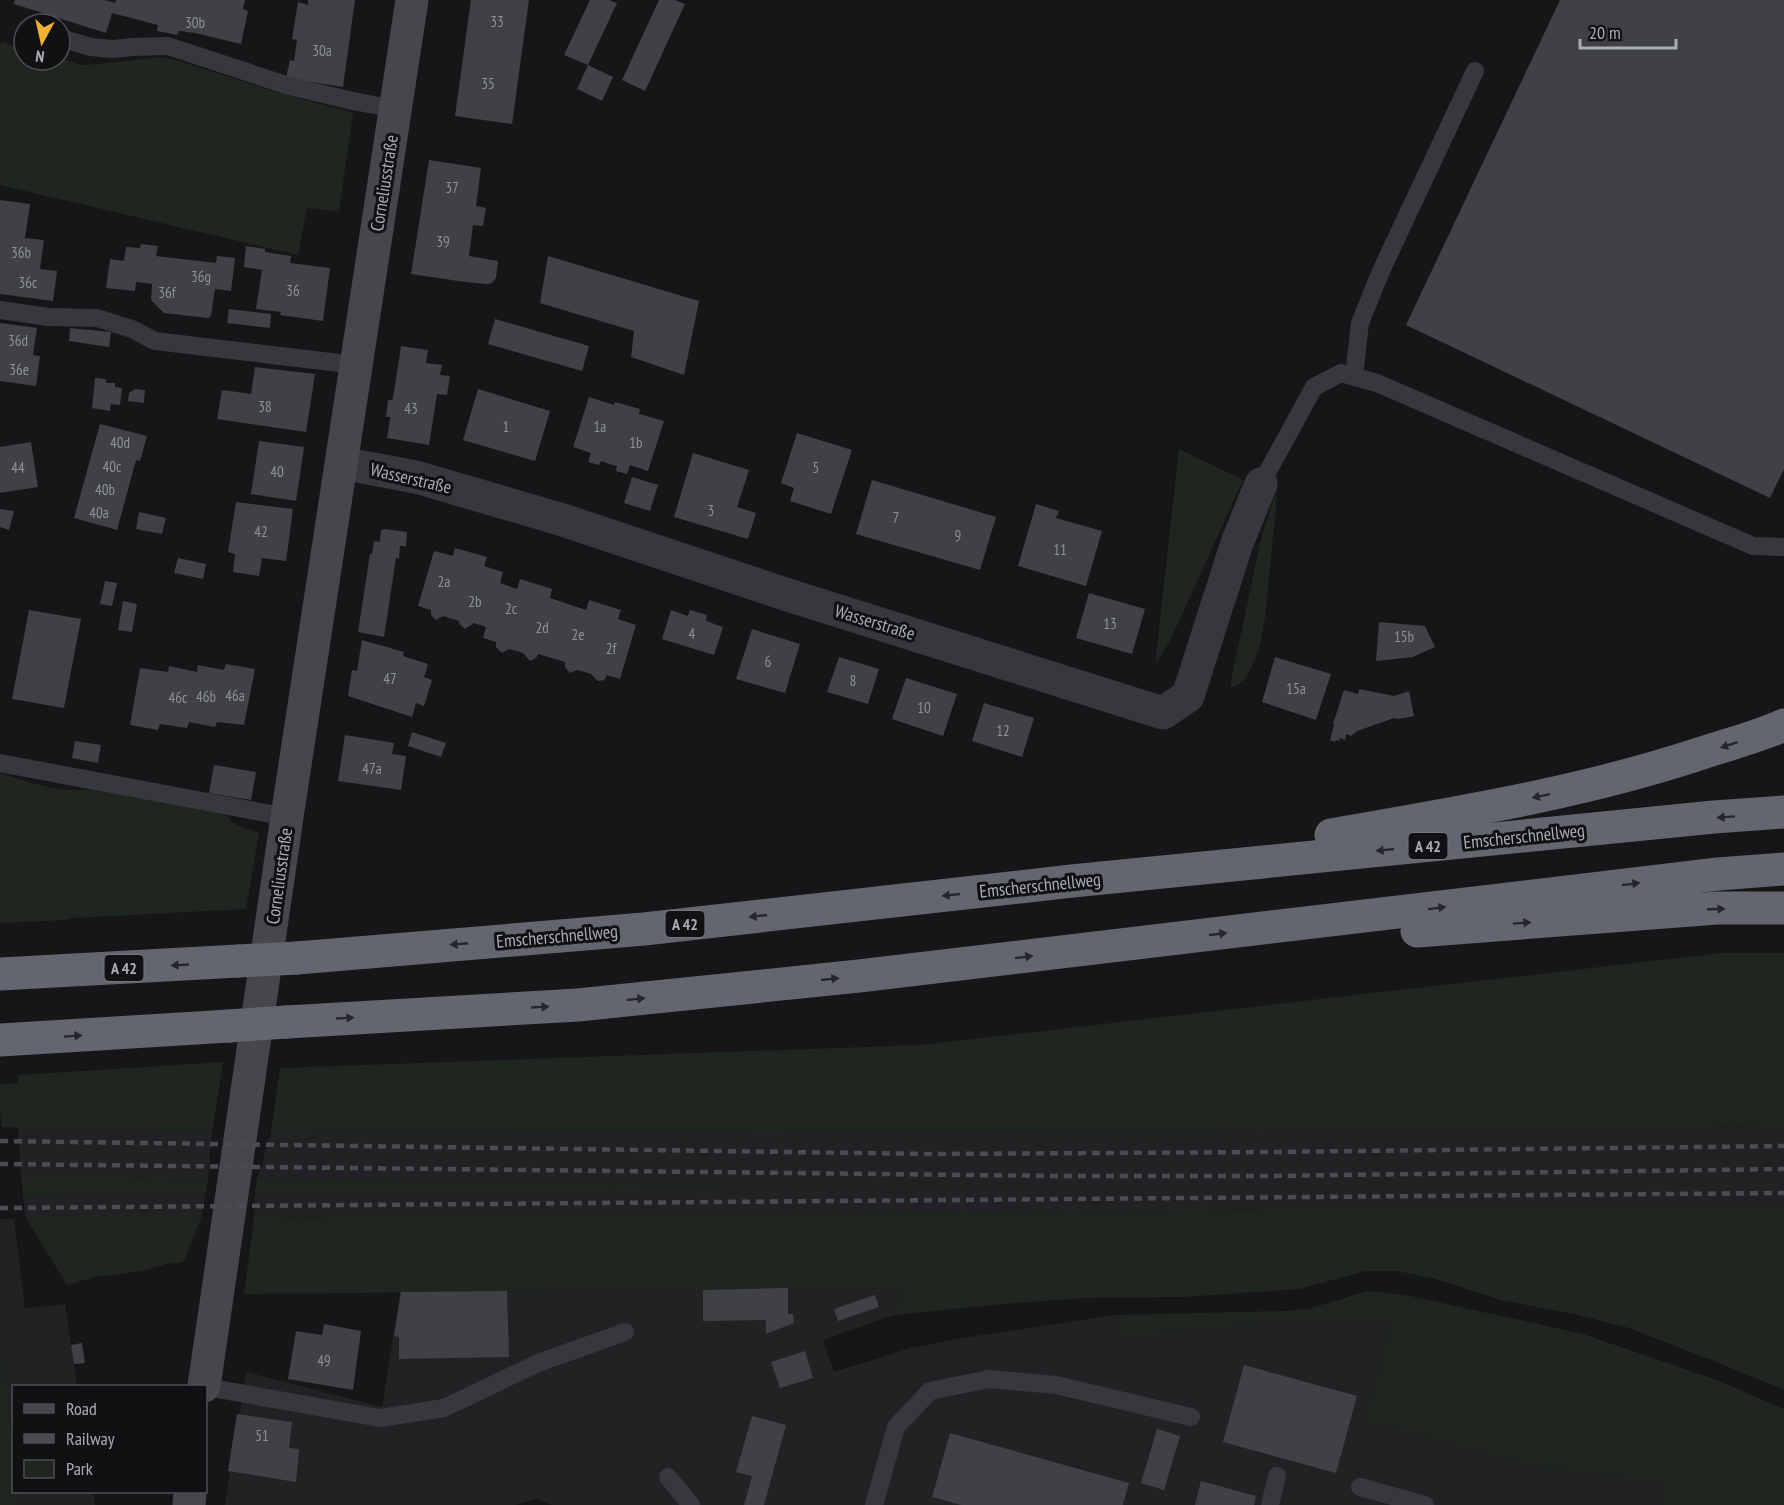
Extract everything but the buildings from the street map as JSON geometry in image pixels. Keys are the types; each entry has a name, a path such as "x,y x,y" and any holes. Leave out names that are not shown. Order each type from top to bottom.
{"highway":[{"path":"1072,881 1452,814 1575,788 1674,762 1784,725"},
{"name":"Emscherschnellweg","path":"5,974 297,958 644,929 1072,881 1702,819 1784,813"},
{"path":"8,1040 578,1005 859,976 1718,874 1784,869"},
{"path":"1296,925 1410,932 1717,908 1784,909"}],"main road":[{"name":"Corneliusstraße","path":"205,1385 287,817 411,0"}],"street":[{"name":"Wasserstraße","path":"341,464 416,477 552,517 788,595 1163,713 1188,696 1237,543 1261,484"}],"lane":[{"path":"72,41 91,47 112,49 168,46 289,86 395,109"},
{"path":"1354,377 1360,323 1381,271 1475,71"},
{"path":"0,310 48,317 97,318 132,329 155,341 356,365"},
{"path":"1261,484 1314,387 1341,373 1377,383 1753,546 1784,547"},
{"path":"0,764 287,817"},
{"path":"207,1387 380,1418 444,1408 538,1363 625,1332"},
{"path":"874,1505 896,1427 930,1391 989,1379 1056,1385 1191,1417"},
{"path":"1270,1505 1277,1476"},
{"path":"668,1477 691,1505"},
{"path":"1360,1487 1425,1505"}],"shaded area":[{"path":"1784,1126 1784,1205 254,1218 255,1193 588,1191 789,1186 257,1179 271,1133 1269,1131"},
{"path":"18,1127 212,1133 208,1179 21,1175"},
{"path":"206,1192 201,1218 26,1218 23,1196"},
{"path":"0,1219 14,1219 25,1308 65,1304 77,1385 12,1385 12,1441 0,1331"},
{"path":"902,1288 894,1315 823,1340 834,1372 911,1348 1115,1315 1116,1339 1297,1319 1392,1320 1365,1421 1532,1466 1664,1483 1660,1505 552,1505 536,1499 515,1505 225,1505 237,1414 240,1414 246,1372 382,1407 400,1292"},
{"path":"17,1493 93,1493 95,1505 18,1505"}],"green space":[{"path":"4,41 12,46 12,72 72,72 72,62 81,65 99,64 158,57 176,60 273,91 353,113 339,212 307,208 298,255 0,185 0,45"},
{"path":"1179,449 1243,480 1169,643 1155,665"},
{"path":"1275,495 1277,495 1265,618 1260,645 1245,679 1231,687 1262,535"},
{"path":"0,773 48,787 73,790 97,788 213,809 227,816 232,823 259,833 246,909 0,923"},
{"path":"1722,953 1784,953 1784,1126 1269,1131 271,1133 280,1068 920,1045"},
{"path":"223,1062 212,1133 2,1127 0,1084 18,1083 18,1075"},
{"path":"21,1175 208,1179 206,1192 23,1196"},
{"path":"257,1179 812,1186 588,1191 255,1193"},
{"path":"1784,1205 1784,1390 1629,1328 1578,1315 1501,1300 1436,1279 1397,1271 1365,1271 1300,1289 1183,1297 1085,1298 894,1315 902,1288 244,1294 254,1218"},
{"path":"26,1218 201,1218 184,1261 142,1271 95,1277 67,1285"},
{"path":"1368,1291 1406,1295 1583,1334 1717,1380 1784,1409 1784,1505 1660,1505 1664,1483 1532,1466 1365,1421 1392,1320 1297,1319 1116,1339 1115,1315 1308,1309"},
{"path":"0,1331 12,1441 12,1493 17,1493 18,1505 0,1505"}],"railway":[{"path":"0,1141 932,1154 1784,1146"},
{"path":"0,1164 1056,1176 1269,1176 1784,1169"},
{"path":"0,1208 1784,1193"}]}
